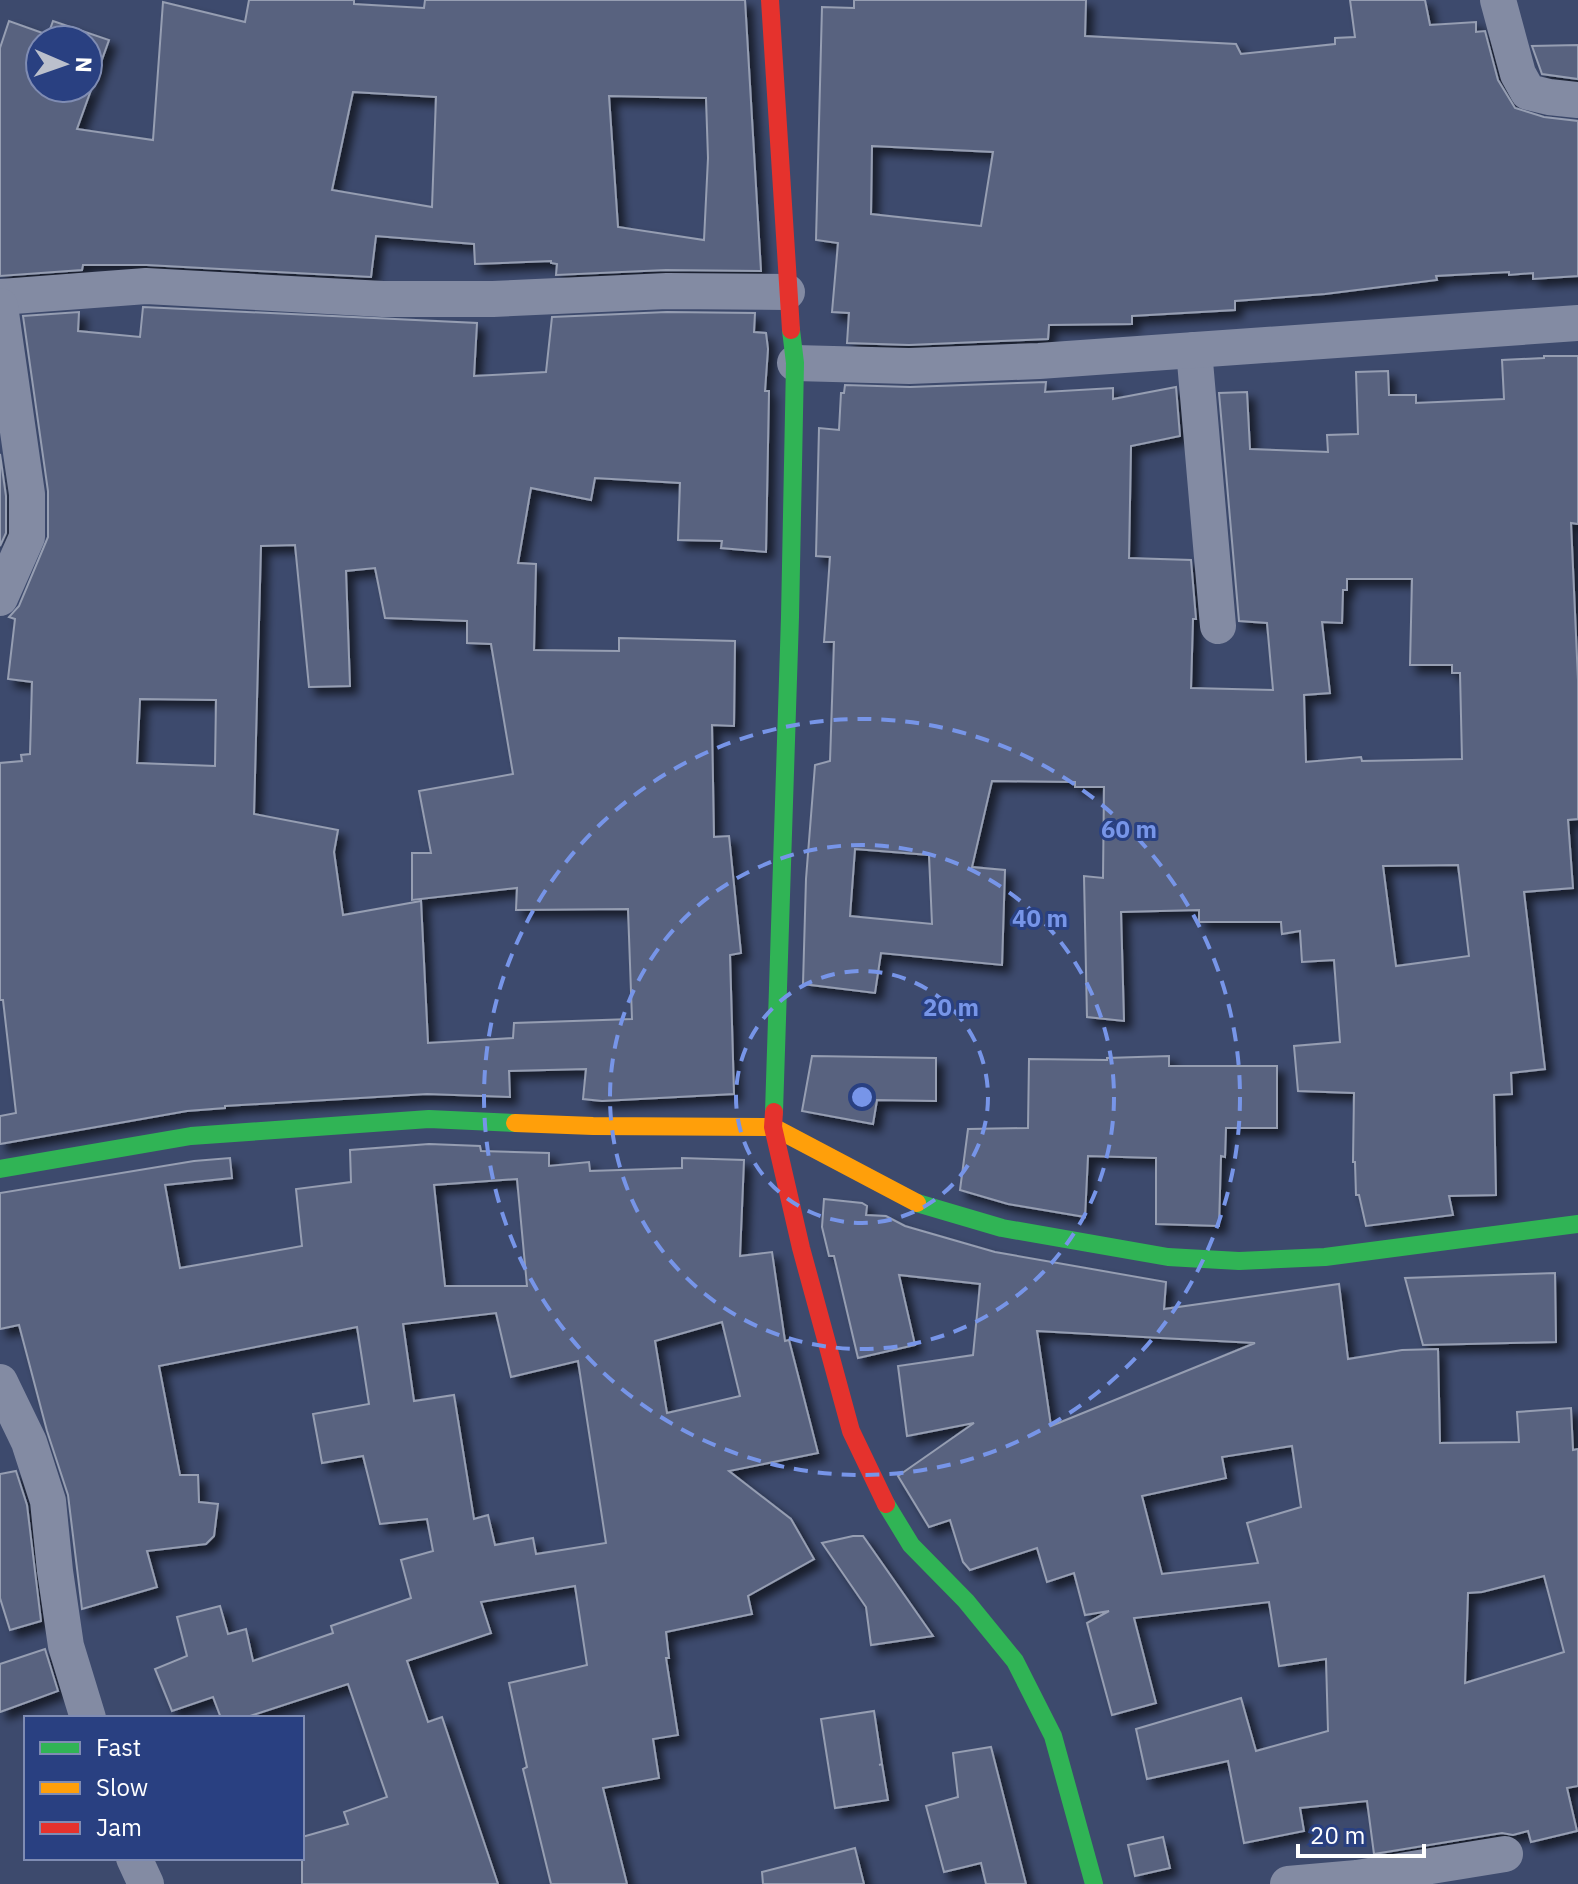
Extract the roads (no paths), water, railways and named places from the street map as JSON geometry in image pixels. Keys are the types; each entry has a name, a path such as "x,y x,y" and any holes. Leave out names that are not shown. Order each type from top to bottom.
{"street":[{"path":"770,0 787,292 795,363 773,1127 801,1248 851,1431 877,1489 911,1545 966,1601 1015,1661 1053,1736 1094,1884"},
{"path":"1498,0 1518,74 1528,92 1578,100"},
{"path":"0,297 146,286 383,299 493,299 667,291 787,292"},
{"path":"0,306 27,494 27,537 0,598"},
{"path":"795,363 909,366 1039,361 1578,323"},
{"path":"1194,350 1218,626"},
{"path":"0,1169 191,1136 429,1119 593,1126 773,1127 912,1202 1002,1228 1168,1257 1239,1261 1325,1257 1578,1224"},
{"path":"0,1382 29,1442 48,1501 66,1646 87,1716"},
{"path":"1288,1884 1367,1877 1505,1854"},
{"path":"135,1860 146,1884"}]}
